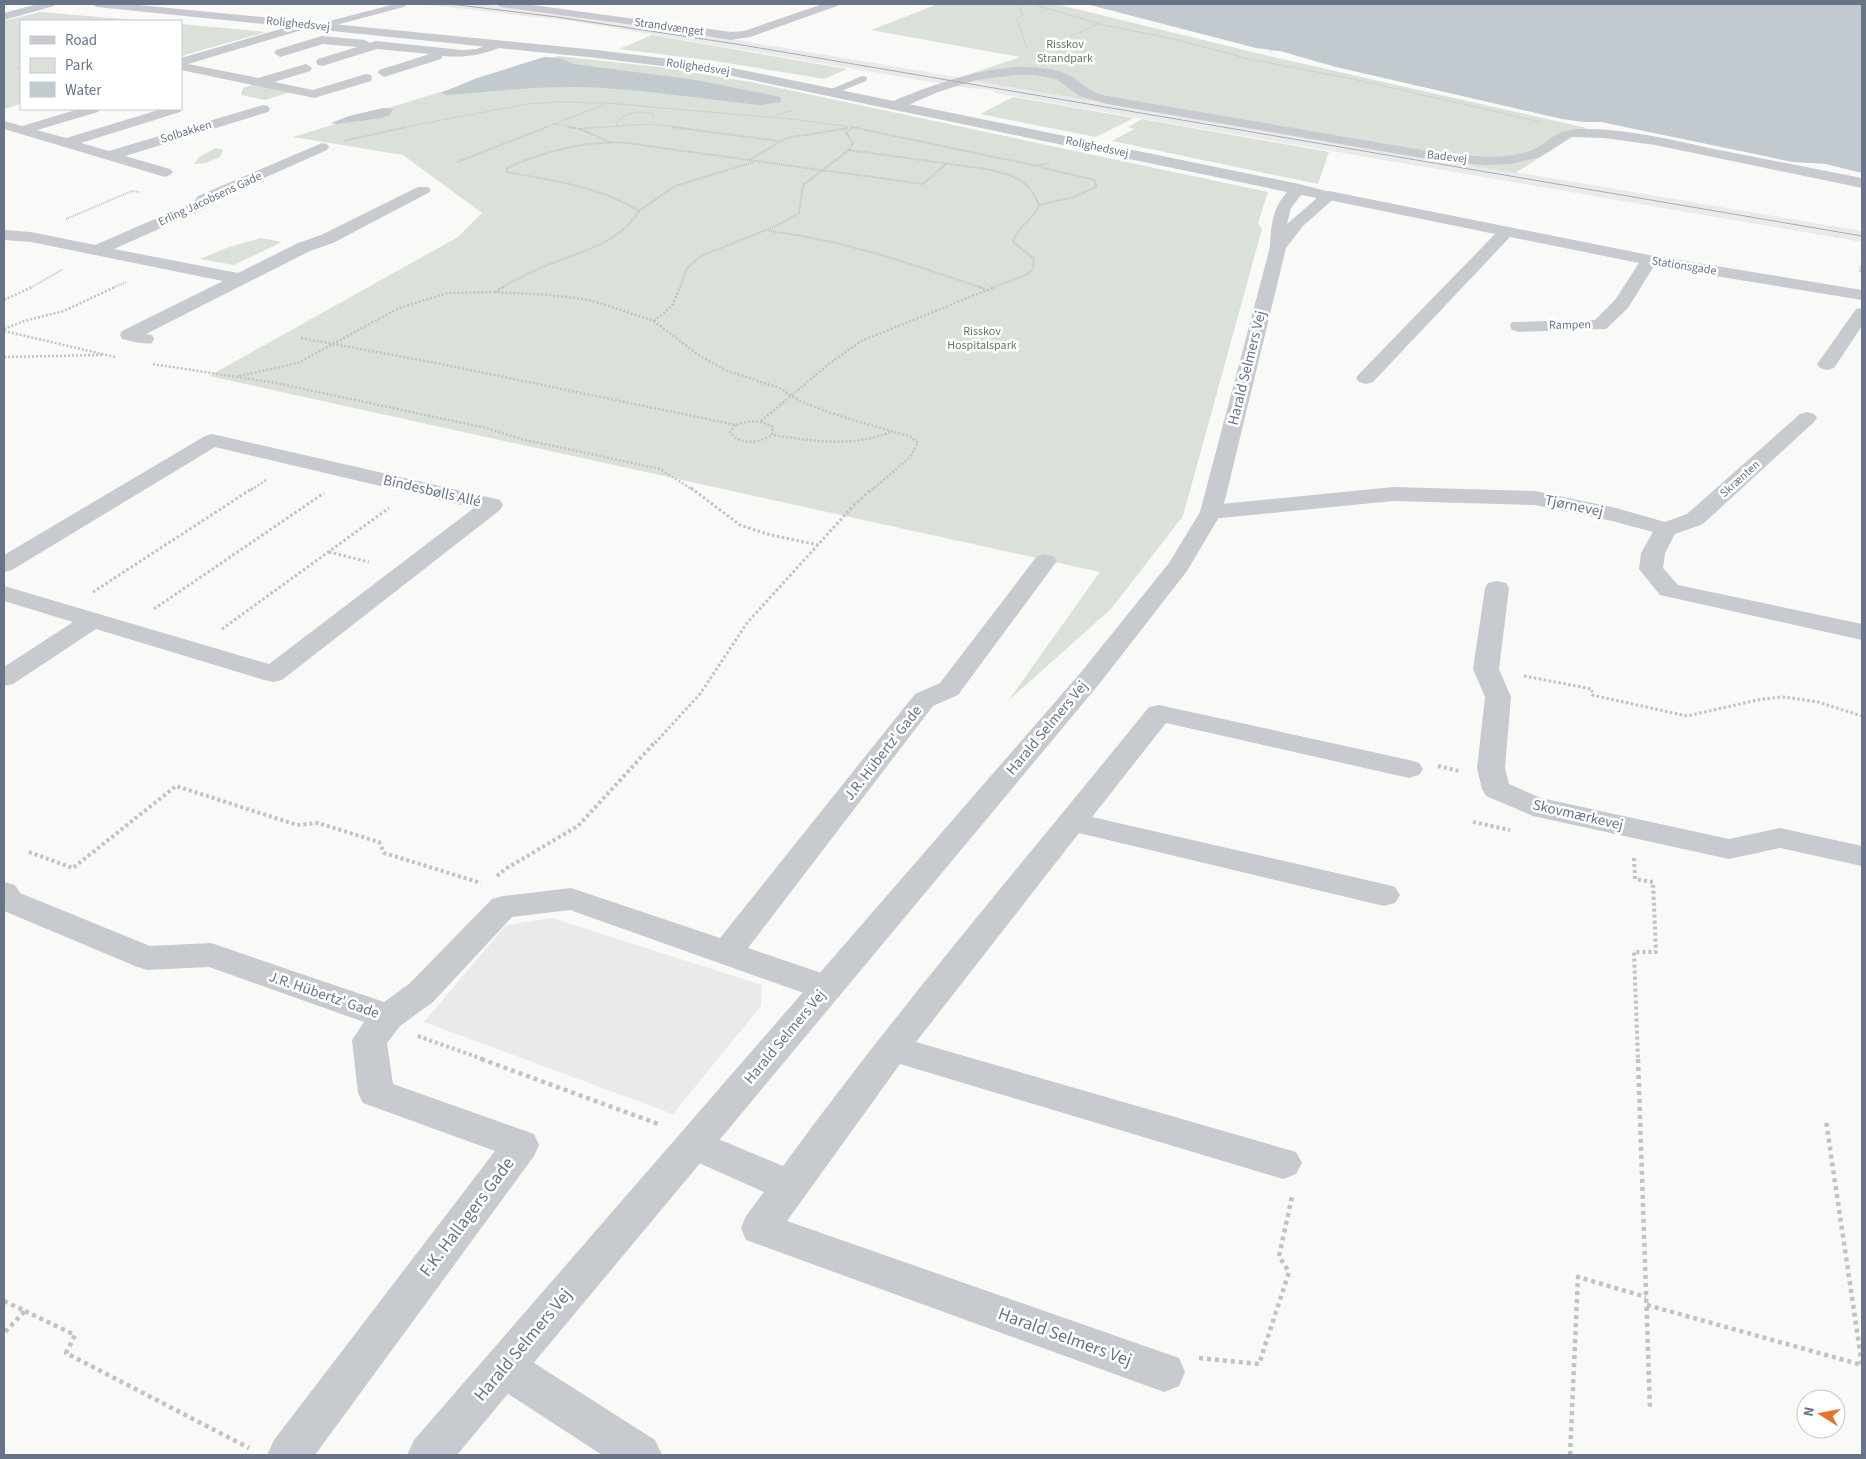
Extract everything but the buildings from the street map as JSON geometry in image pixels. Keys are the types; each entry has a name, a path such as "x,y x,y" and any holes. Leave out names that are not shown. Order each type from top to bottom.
{"street":[{"path":"4,17 50,4"},
{"name":"Rolighedsvej","path":"97,4 308,24 718,69 832,91 1329,196"},
{"name":"Strandvænget","path":"501,4 731,36 746,34 833,4"},
{"path":"182,62 308,24"},
{"name":"Rolighedsvej","path":"269,56 322,40 448,53 474,53 498,44"},
{"name":"Rolighedsvej","path":"322,62 376,45"},
{"name":"Rolighedsvej","path":"384,73 448,53"},
{"path":"189,80 239,64"},
{"path":"182,66 314,94 366,78"},
{"path":"259,82 306,68"},
{"name":"Badevej","path":"896,105 979,76 1032,71 1057,75 1069,80 1079,90 1107,100 1455,159 1496,161 1533,154 1547,148 1567,132"},
{"name":"Solbakken","path":"108,156 263,109"},
{"path":"22,130 90,110"},
{"name":"Solbakken","path":"66,143 171,110"},
{"path":"4,125 165,172"},
{"path":"1567,132 1614,134 1644,138 1862,183"},
{"name":"Erling Jacobsens Gade","path":"97,250 200,205 204,199 322,147"},
{"name":"Harald Selmers Vej","path":"429,1455 505,1368 1096,670 1179,566 1211,512 1278,247 1280,221 1285,201 1298,189"},
{"path":"145,339 129,335 304,247 423,190"},
{"name":"Harald Selmers Vej","path":"1278,247 1297,223 1329,196"},
{"name":"Stationsgade","path":"1329,196 1649,260 1859,297"},
{"path":"1366,378 1506,232"},
{"path":"4,235 31,237 240,279"},
{"name":"Rampen","path":"1519,326 1599,325 1607,320 1626,297 1649,260"},
{"path":"1827,364 1862,314"},
{"name":"Skrænten","path":"1666,529 1696,519 1807,418"},
{"name":"Bindesbølls Allé","path":"4,565 212,440 492,506 273,674 124,629 91,621 4,593"},
{"name":"Tjørnevej","path":"1211,512 1393,494 1535,498 1616,514 1666,529"},
{"path":"1666,529 1653,553 1651,569 1669,590 1862,632"},
{"name":"J.R. Hübertz' Gade","path":"727,952 924,700 949,689 1044,561"},
{"path":"1494,779 1491,768 1498,698 1486,669 1497,588"},
{"path":"4,678 91,621"},
{"name":"Harald Selmers Vej","path":"1164,1372 760,1228 789,1186 893,1049 1159,714 1409,770"},
{"name":"Skovmærkevej","path":"1494,779 1496,789 1532,806 1728,849 1780,838 1862,856"},
{"path":"1073,822 1384,895"},
{"name":"J.R. Hübertz' Gade","path":"4,894 9,901 148,958 211,955 388,1017 421,993 503,907 571,900 727,952 827,988"},
{"name":"F.K. Hallagers Gade","path":"271,1453 521,1145 376,1094 370,1040 388,1017"},
{"path":"893,1049 1283,1163"},
{"path":"696,1141 789,1186"},
{"path":"505,1368 640,1455"}],"lane":[{"path":"321,26 401,4"},
{"path":"832,91 862,79"}],"path":[{"path":"1017,4 1023,14 1018,20 1029,54"},
{"path":"1032,4 1100,24 1174,39 1281,66 1353,79 1533,119 1567,132"},
{"path":"1038,51 1100,24"},
{"path":"1269,52 1286,46"},
{"path":"15,68 20,67"},
{"path":"322,147 436,120 527,104 558,102 606,104 791,119 853,127 1095,180 1096,187 1074,197 1038,205"},
{"path":"457,162 606,104"},
{"path":"617,125 616,123 625,115 640,112 655,116 650,124"},
{"path":"554,124 580,129 613,143"},
{"path":"580,129 650,124 779,141 853,127"},
{"path":"654,321 672,306 680,288 682,275 689,265 701,256 737,240 786,224 799,213 804,185 820,170 849,150 853,143 846,133 853,127"},
{"path":"748,160 779,141"},
{"path":"639,211 614,197 507,172 507,168 541,155 613,143 650,146 923,184 948,163"},
{"path":"1037,166 1075,152 1085,144"},
{"path":"761,422 789,396 861,341 1026,275 1033,269 1034,259 1012,242 1014,236 1032,219 1038,205 1035,192 1023,180 986,169 849,150"},
{"path":"495,292 527,274 611,240 625,230 635,219 639,211 675,186 755,162"},
{"path":"31,237 35,232 132,191 140,192"},
{"path":"769,231 812,237 850,246 986,290"},
{"path":"4,300 29,289 97,250"},
{"path":"4,330 24,322 64,311 164,264"},
{"path":"238,376 298,363 398,308 448,293 550,294 590,300 654,321 698,354 725,370 782,388 789,396 818,408 894,430 911,437 918,443 910,457 854,505 747,623 700,694 578,826 507,868 493,879"},
{"path":"4,330 117,357"},
{"path":"301,338 736,425 746,422 761,422 773,427 772,435"},
{"path":"4,357 108,355"},
{"path":"153,364 216,375 238,376 404,410 486,428 521,439 660,469 692,489 740,525 767,534 818,545"},
{"path":"736,425 730,432 731,435 740,440 757,441 772,435 834,443 866,441 881,437 894,430"},
{"path":"64,612 297,459"},
{"path":"124,629 353,473"},
{"path":"193,650 417,488"},
{"path":"1486,669 1592,689 1592,696 1687,716 1773,697 1794,697 1827,704 1862,716"},
{"path":"1409,770 1416,761 1494,779"},
{"path":"29,852 73,868 176,786 298,826 318,824 379,842 384,853 486,885 480,889"},
{"path":"1473,822 1520,832"},
{"path":"1633,855 1635,879 1653,882 1656,952 1634,952 1650,1408"},
{"path":"388,1017 412,1034 696,1141"},
{"path":"1647,1305 1862,1365 1826,1121"},
{"path":"1164,1372 1174,1355 1259,1364 1289,1272 1279,1256 1294,1185 1283,1163"},
{"path":"1570,1454 1578,1277 1646,1297"},
{"path":"4,1301 75,1335 66,1352 271,1453"},
{"path":"4,1333 24,1311"}],"shaded area":[{"path":"419,4 481,4 738,40 1862,231 1862,242 994,93 996,91 967,88 572,21"},
{"path":"552,918 762,985 761,1006 673,1114 424,1022 506,925"}],"green space":[{"name":"Risskov Strandpark","path":"938,4 1056,4 1269,56 1587,128 1515,173 958,78 1020,57 871,30"},
{"path":"40,12 135,20 20,20 20,104 4,109 4,21"},
{"path":"182,24 266,32 182,56"},
{"path":"652,35 847,69 824,79 715,61 619,49"},
{"name":"Risskov Hospitalspark","path":"558,56 660,67 751,82 1268,192 1258,223 1262,229 1183,516 1111,609 1008,701 1100,572 209,376 458,237 482,213 403,155 293,137"},
{"path":"255,84 290,92 265,100 241,95 243,88"},
{"path":"1013,97 1134,118 1096,137 980,114"},
{"path":"1142,119 1329,152 1318,184 1112,141 1134,129 1128,127"},
{"path":"216,148 223,150 220,157 206,163 194,164 199,157"},
{"path":"261,238 282,242 234,265 200,259 229,247"}],"water":[{"path":"1086,4 1862,4 1862,173 1826,164 1793,162 1601,122 1562,119 1336,67 1280,51 1256,48"},
{"path":"544,57 560,58 574,64 696,80 780,97 781,102 760,105 646,92 577,87 529,88 447,95 441,93 477,78"},
{"path":"383,108 393,109 390,115 382,118 337,124 331,123 349,116"}],"tram line":[{"path":"450,4 557,17 736,44 1862,236"}]}
